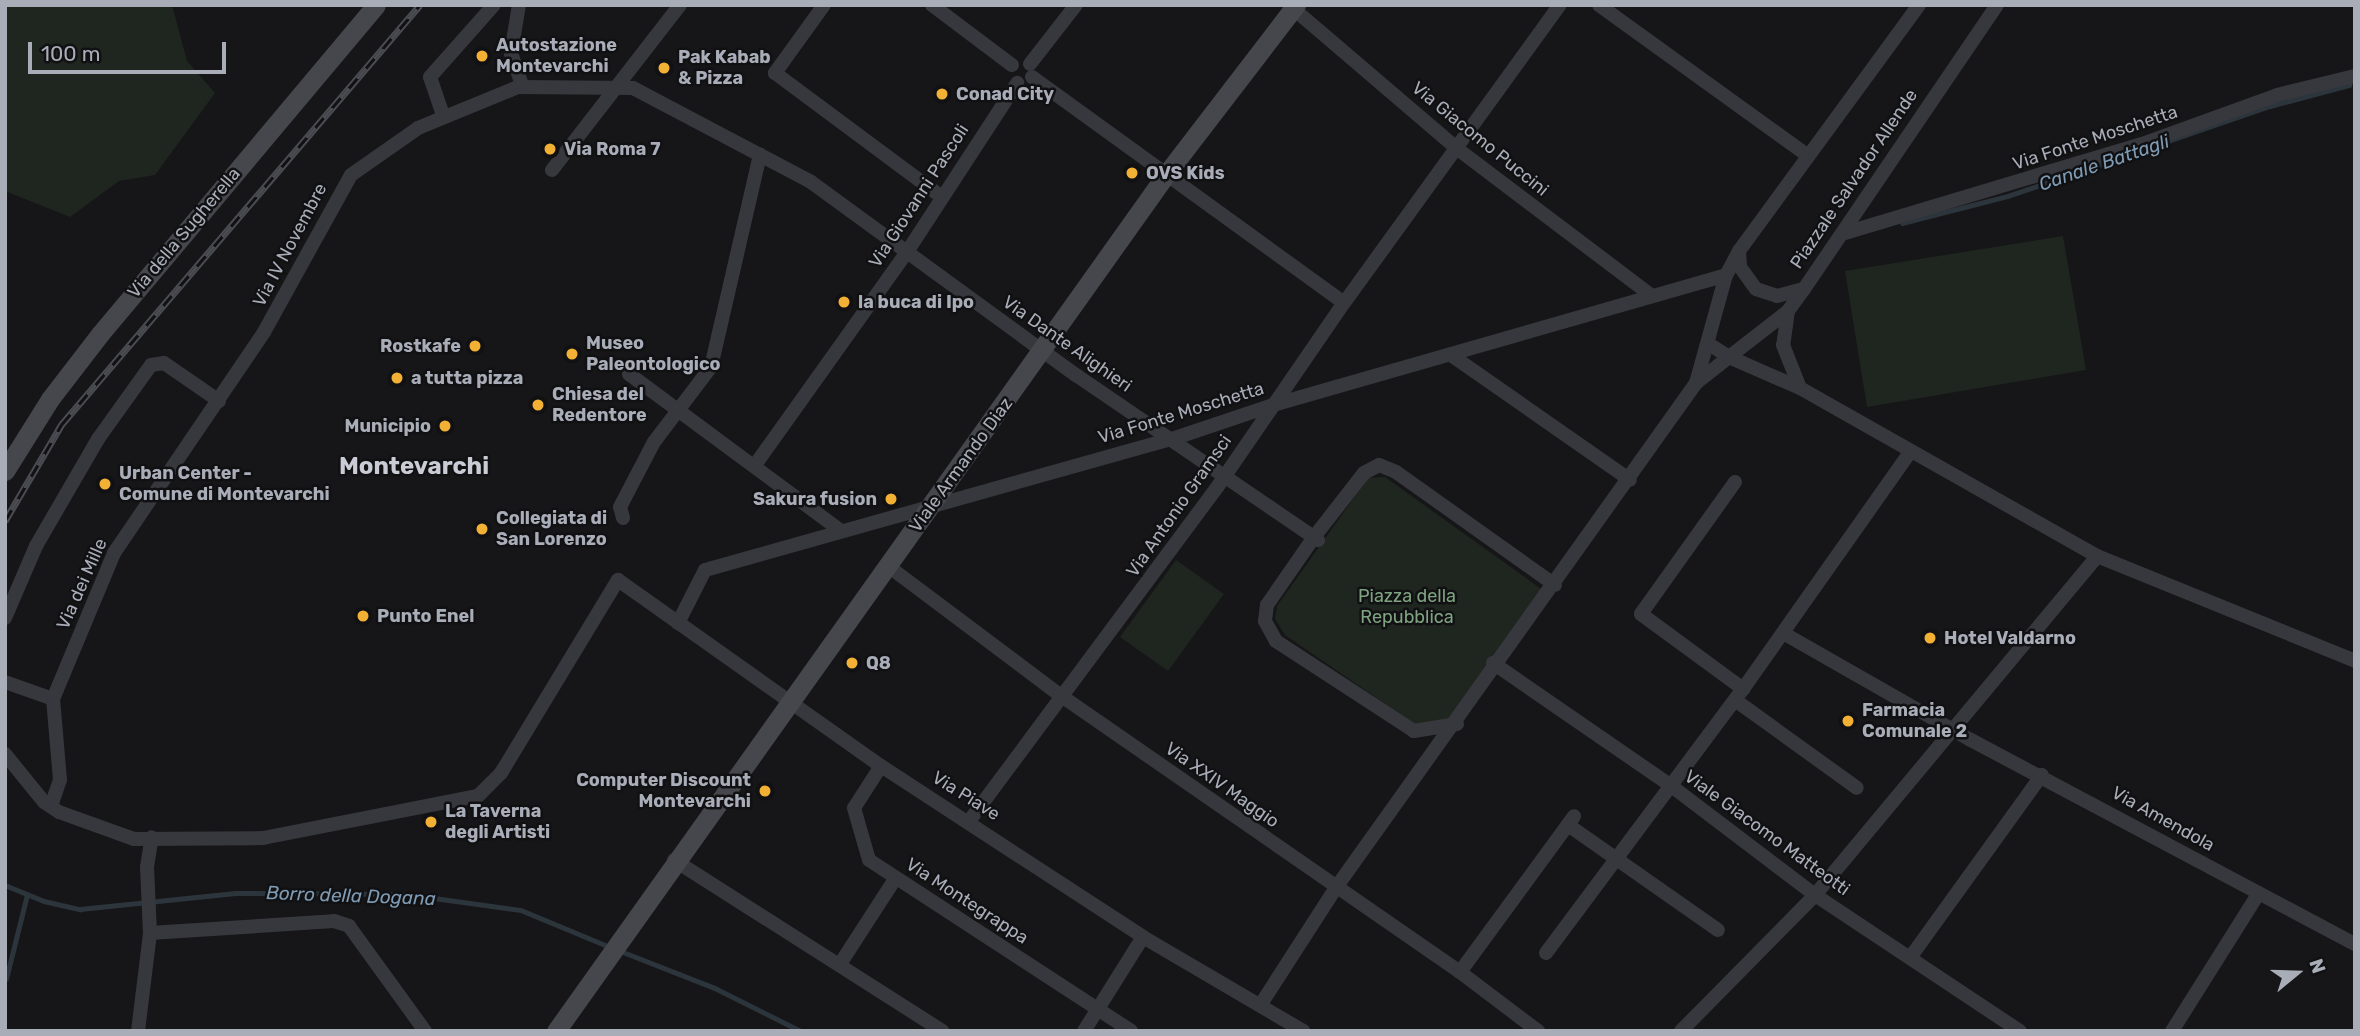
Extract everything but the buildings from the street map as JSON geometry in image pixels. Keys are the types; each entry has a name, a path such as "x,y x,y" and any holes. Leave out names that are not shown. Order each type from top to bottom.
{"street":[{"name":"Via della Sugherella","path":"5,471 50,399 100,334 376,5"},
{"path":"443,115 430,77 494,5"},
{"path":"519,5 510,53 523,86"},
{"path":"552,170 680,5"},
{"path":"824,5 775,73 942,197"},
{"path":"932,5 1012,65"},
{"path":"1076,5 1031,70 1017,83 1010,75 1012,65 1020,60 1031,70 1167,173 1344,303"},
{"name":"Via Antonio Gramsci","path":"970,820 1060,695 1226,476 1344,303 1560,5"},
{"path":"1599,5 1808,156"},
{"path":"1261,1004 1335,889 1457,724 1696,383 1726,275 1739,251 1919,5"},
{"name":"Piazzale Salvador Allende","path":"1739,251 1740,267 1755,289 1777,296 1804,289 1845,233 1911,127 1997,5"},
{"name":"Via Giacomo Puccini","path":"1292,6 1455,147 1652,296"},
{"name":"Viale Armando Diaz","path":"556,1031 603,971 674,860 1044,351 1167,173 1292,6"},
{"name":"Via Fonte Moschetta","path":"1845,233 2142,144 2277,95 2355,76"},
{"name":"Via Giovanni Pascoli","path":"755,466 907,252 1017,83"},
{"name":"Via IV Novembre","path":"219,401 285,298 351,175 365,162 443,115 523,86 619,86 634,88 760,155"},
{"path":"623,518 621,507 654,442 711,367 760,155"},
{"name":"Via Dante Alighieri","path":"760,155 811,182 1044,351 1316,538"},
{"name":"Via Fonte Moschetta","path":"678,623 705,570 1172,439 1273,405 1726,275"},
{"path":"1696,383 1788,311 1804,289"},
{"path":"1788,311 1783,345 1800,388"},
{"path":"1709,344 1728,357 1800,388 2097,556 2355,661"},
{"path":"1451,355 1630,480"},
{"path":"5,618 36,547 98,439 151,365 164,363 219,401"},
{"path":"629,374 676,412 755,466 841,531"},
{"name":"Via dei Mille","path":"51,806 60,780 53,699 114,553 219,401"},
{"path":"1546,953 1739,694 1910,452"},
{"path":"1457,724 1414,732 1276,641 1265,621 1267,604 1364,472 1379,465 1396,472 1555,585"},
{"path":"1735,482 1641,614 1857,788"},
{"path":"1681,1031 1815,895 2097,556"},
{"name":"Via XXIV Maggio","path":"888,566 1060,695 1335,889 1460,972 1538,1031"},
{"name":"Via Piave","path":"152,836 263,838 369,820 478,796 501,773 618,580 787,704 881,766 970,820 1143,937 1303,1031"},
{"name":"Via Amendola","path":"1783,632 2355,944"},
{"name":"Viale Giacomo Matteotti","path":"1496,665 1670,785 1815,895 1912,955 2020,1031"},
{"path":"5,682 53,699"},
{"path":"5,754 51,806 134,839 152,836 147,867 149,925 138,1031"},
{"name":"Via Montegrappa","path":"881,766 854,808 869,860 1132,1031"},
{"path":"1912,955 2042,775"},
{"path":"1460,972 1571,820 1616,859 1717,930"},
{"path":"134,839 147,867"},
{"path":"674,860 942,1031"},
{"path":"840,964 895,879"},
{"path":"2172,1031 2259,893"},
{"path":"149,925 334,921 349,926 425,1031"},
{"path":"1084,1031 1143,937"}],"green space":[{"path":"5,5 172,5 187,61 215,93 155,175 119,181 70,217 5,191"},
{"path":"2063,236 2086,370 1867,407 1845,271"},
{"name":"Piazza della Repubblica","path":"1385,477 1544,591 1450,721 1416,725 1285,635 1275,619 1277,606 1368,478"},
{"path":"1176,560 1224,594 1168,671 1120,637"}],"waterway":[{"name":"Canale Battagli","path":"1902,223 2008,196 2270,106 2349,85"},
{"name":"Borro della Dogana","path":"5,885 44,901 80,909 235,893 405,894 521,910 610,947"},
{"path":"6,979 27,895"},
{"name":"Borro della Dogana","path":"618,950 715,988 801,1031"}],"railway":[{"path":"5,521 62,424 420,5"}],"place":[{"name":"Autostazione Montevarchi","path":"482,56"},
{"name":"Pak Kabab & Pizza","path":"664,68"},
{"name":"Conad City","path":"942,94"},
{"name":"Via Roma 7","path":"550,149"},
{"name":"OVS Kids","path":"1132,173"},
{"name":"la buca di Ipo","path":"844,302"},
{"name":"Rostkafe","path":"475,346"},
{"name":"Museo Paleontologico","path":"572,354"},
{"name":"a tutta pizza","path":"397,378"},
{"name":"Chiesa del Redentore","path":"538,405"},
{"name":"Municipio","path":"445,426"},
{"name":"Urban Center - Comune di Montevarchi","path":"105,484"},
{"name":"Sakura fusion","path":"891,499"},
{"name":"Collegiata di San Lorenzo","path":"482,529"},
{"name":"Punto Enel","path":"363,616"},
{"name":"Hotel Valdarno","path":"1930,638"},
{"name":"Q8","path":"852,663"},
{"name":"Farmacia Comunale 2","path":"1848,721"},
{"name":"Computer Discount Montevarchi","path":"765,791"},
{"name":"La Taverna degli Artisti","path":"431,822"}],"district":[{"name":"Montevarchi","path":"414,467"}]}
